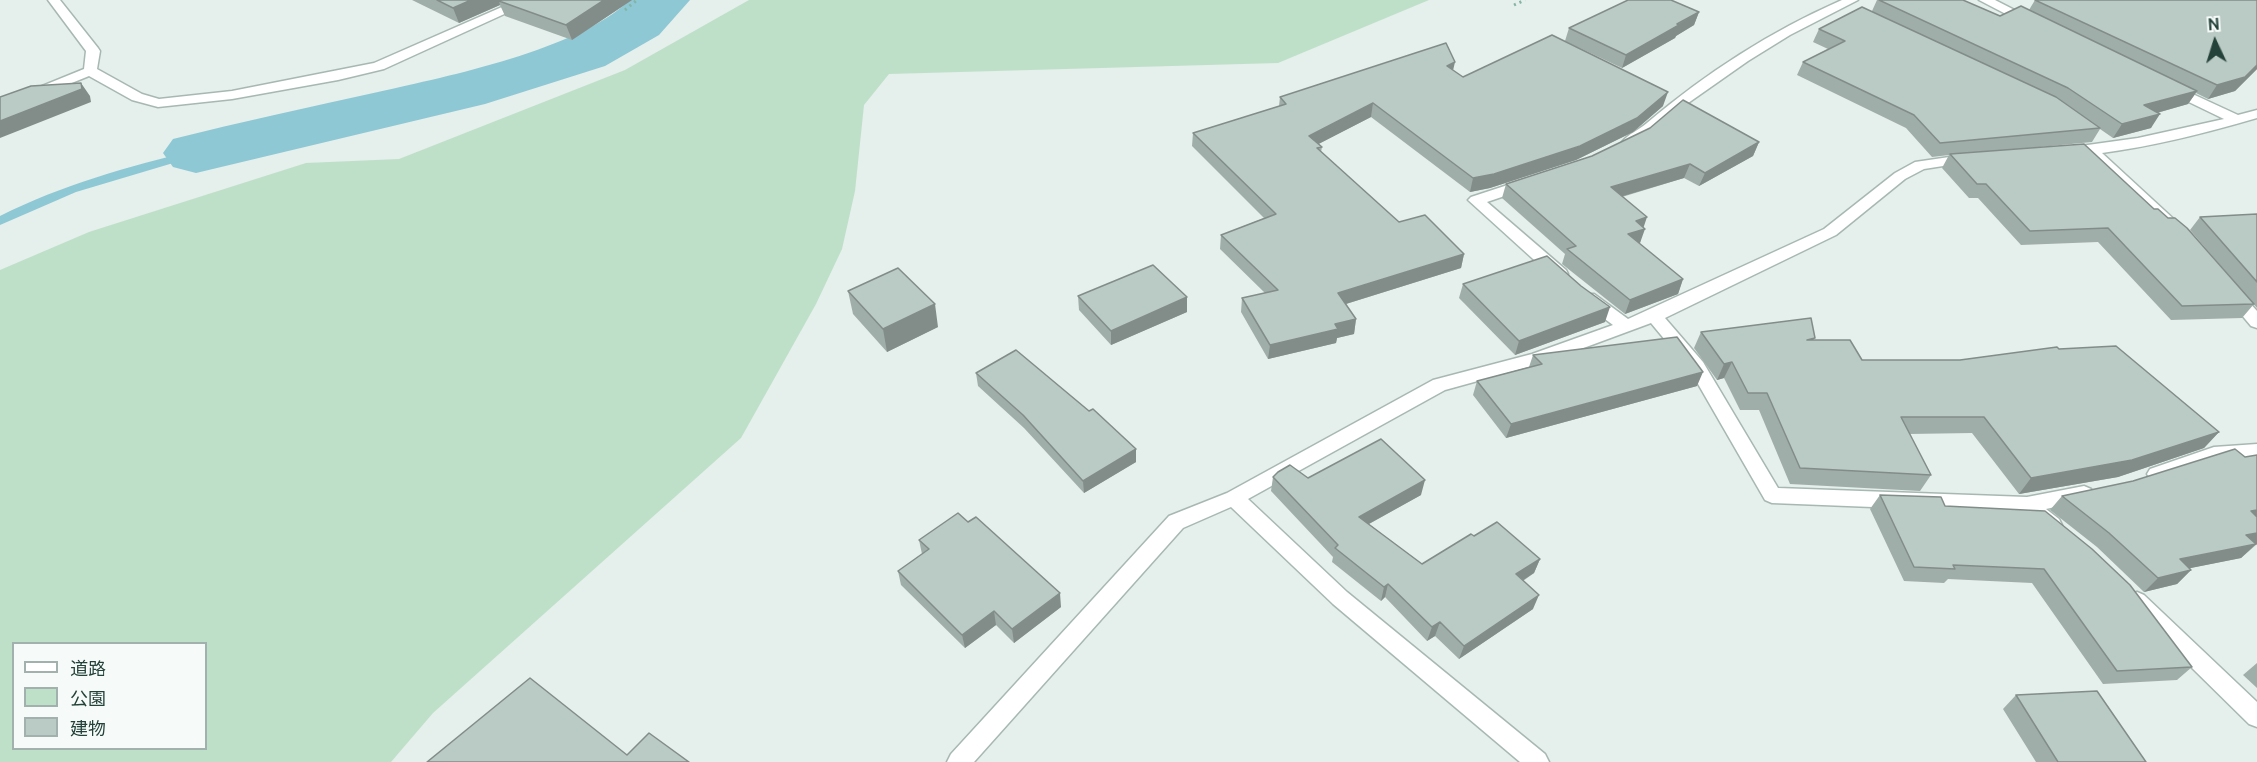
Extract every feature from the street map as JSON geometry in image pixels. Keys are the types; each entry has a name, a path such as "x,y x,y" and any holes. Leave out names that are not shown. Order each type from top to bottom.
{"street":[{"path":"54,0 93,51 90,71"},
{"path":"90,71 137,97 158,103 232,95 338,76 379,66 529,0"},
{"path":"1985,0 2039,25"},
{"path":"1620,146 1639,137 1682,100 1790,30 1847,2 1862,14"},
{"path":"0,108 90,71"},
{"path":"2155,80 2237,120"},
{"path":"1664,93 1682,100"},
{"path":"2044,153 2094,143 2111,146 2257,114"},
{"path":"2094,143 2184,237"},
{"path":"959,762 1176,522 1234,498 1439,385 1537,359 1628,327 1830,232 1900,176 1920,165 1951,159 1986,157"},
{"path":"1539,179 1476,200 1571,284 1628,327"},
{"path":"2221,280 2257,322"},
{"path":"1654,316 1697,366 1772,495 2027,505 2097,491"},
{"path":"2141,479 2214,454 2257,451"},
{"path":"1234,498 1340,598 1537,762"},
{"path":"2027,505 2071,540"},
{"path":"2121,585 2257,717"}],"path":[{"path":"625,10 637,0"},
{"path":"1514,5 1525,0"}],"green space":[{"path":"749,0 1429,0 1278,63 889,74 864,105 855,191 842,249 816,304 741,438 433,713 391,762 0,762 0,270 89,232 306,163 399,159 625,70"}],"building":[{"path":"437,0 471,0 453,8"},
{"path":"604,0 566,25 499,1"},
{"path":"1628,0 1671,0 1699,12 1626,55 1569,28"},
{"path":"1879,0 1963,0 2000,16 2021,6 2197,91 2144,105 2160,114 2122,124 2068,88"},
{"path":"2035,0 2257,0 2257,65 2245,77 2217,85"},
{"path":"1862,7 2056,97 2100,128 1940,143 1914,115 1803,62 1845,41 1819,29"},
{"path":"1552,35 1668,92 1637,118 1580,146 1494,174 1473,178 1373,103 1309,136 1322,147 1317,148 1399,222 1425,215 1464,254 1338,293 1356,319 1335,324 1338,329 1270,345 1242,298 1278,290 1221,235 1276,214 1193,133 1286,104 1280,97 1446,43 1455,62 1447,66 1463,77"},
{"path":"81,83 82,89 0,121 0,97 31,86"},
{"path":"1683,100 1759,142 1705,173 1690,164 1611,187 1647,217 1636,221 1645,229 1628,234 1683,279 1630,300 1567,249 1576,246 1506,184 1592,156 1650,128"},
{"path":"2084,144 2154,209 2158,209 2168,218 2175,218 2187,228 2254,304 2182,306 2108,228 2030,231 1986,184 1977,184 1950,154"},
{"path":"2257,214 2257,282 2200,217"},
{"path":"1547,256 1581,286 1610,307 1519,341 1463,284"},
{"path":"1153,265 1187,297 1111,331 1078,296"},
{"path":"898,268 935,304 883,329 848,291"},
{"path":"1811,318 1815,338 1807,340 1850,340 1862,360 1960,360 2057,347 2059,349 2116,346 2219,432 2132,460 2031,478 1984,417 1901,417 1931,475 1800,468 1767,393 1748,393 1732,362 1724,364 1701,332"},
{"path":"1677,337 1703,372 1511,424 1477,381 1542,364 1533,355"},
{"path":"1016,350 1089,411 1093,409 1136,449 1083,481 1023,415 976,373"},
{"path":"1381,439 1425,480 1359,517 1422,564 1471,534 1474,536 1497,522 1540,559 1516,574 1539,595 1464,646 1440,622 1432,627 1388,584 1384,587 1335,548 1338,545 1273,477 1290,465 1308,478"},
{"path":"2235,449 2245,457 2257,455 2257,510 2251,511 2257,517 2257,533 2246,535 2256,544 2180,559 2191,570 2158,578 2109,533 2062,496 2133,481"},
{"path":"1880,495 1941,497 1945,506 2045,511 2092,549 2130,585 2192,667 2117,671 2044,569 1953,565 1955,569 1914,567"},
{"path":"958,513 968,522 976,517 1060,593 1012,629 994,611 962,635 898,571 929,549 919,540"},
{"path":"530,678 627,755 649,733 689,762 427,762"},
{"path":"2097,691 2146,762 2058,762 2016,695"}],"waterway":[{"path":"196,153 463,91 518,75 584,53 639,23 662,0"},
{"path":"0,221 72,189 196,153"}]}
